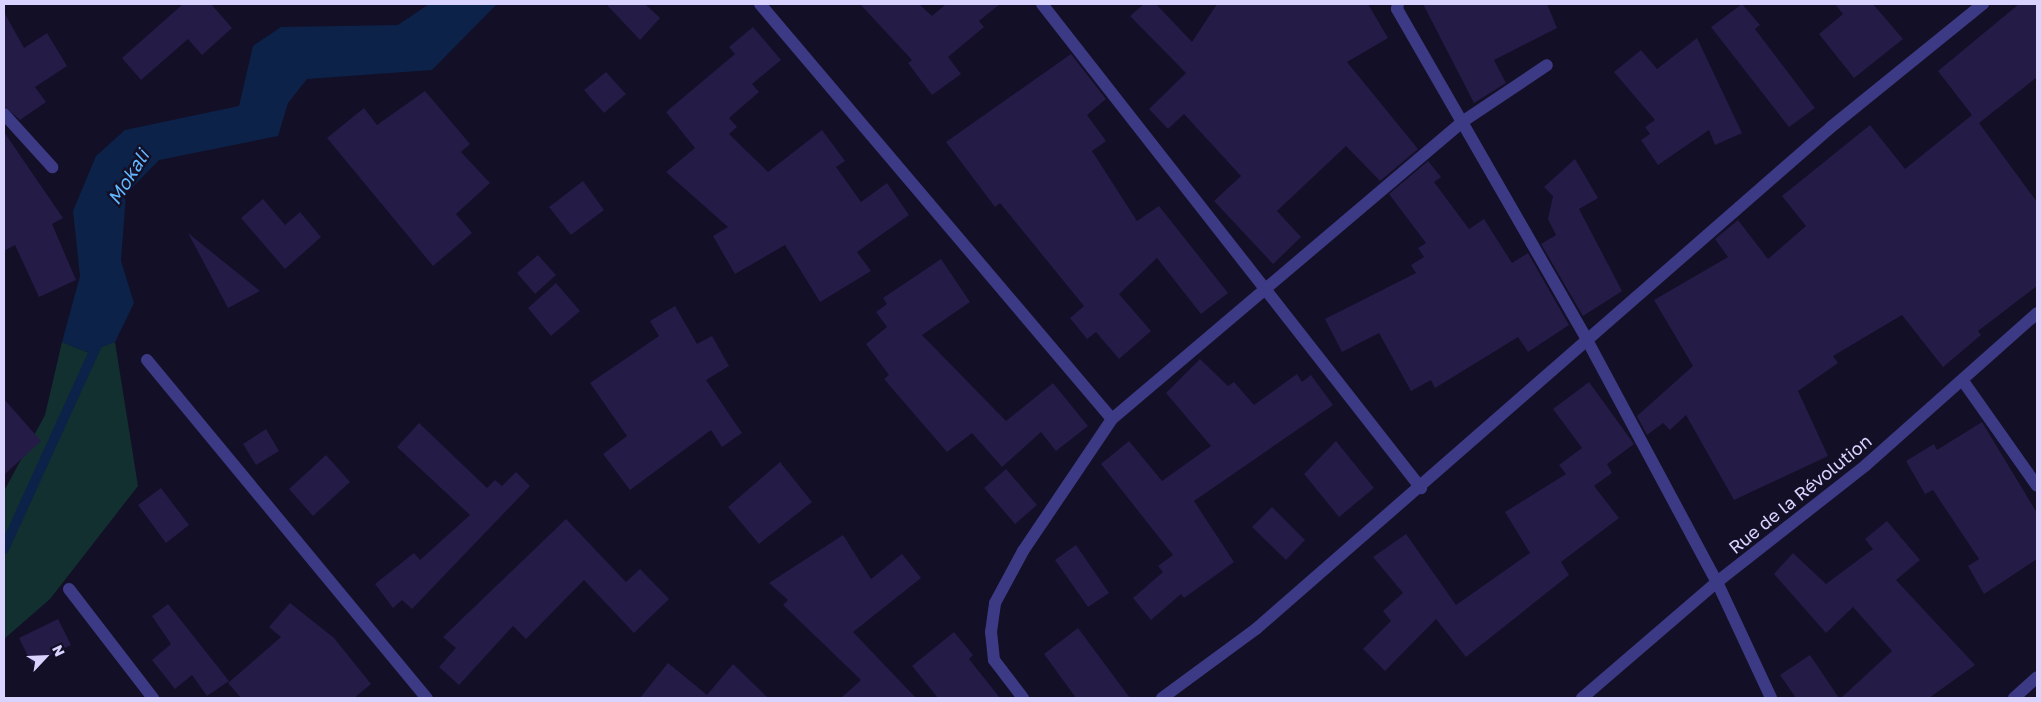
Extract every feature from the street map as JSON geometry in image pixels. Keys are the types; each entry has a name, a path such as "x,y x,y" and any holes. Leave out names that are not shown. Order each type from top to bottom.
{"street":[{"path":"760,4 1112,419"},
{"path":"1042,4 1265,286 1421,488"},
{"path":"1162,698 1256,629 1421,488 1831,126 1983,4"},
{"path":"1398,6 1587,340 1717,582 1771,698"},
{"path":"1023,698 994,660 991,632 995,603 1023,551 1112,419 1265,286 1462,122 1546,65"},
{"path":"4,114 52,167"},
{"name":"Rue de la Révolution","path":"1582,698 1717,582 1963,381 2037,313"},
{"path":"147,360 426,698"},
{"path":"1963,381 2037,486"},
{"path":"69,589 153,698"},
{"path":"2014,698 2037,677"}],"green space":[{"path":"62,342 87,352 115,342 138,486 50,599 4,639 4,491 45,415"}],"water":[{"path":"429,4 497,4 432,70 307,79 288,103 278,136 159,160 126,194 121,261 134,303 115,342 87,352 62,342 80,276 73,211 96,156 125,130 239,106 253,46 281,27 398,25"}],"building":[{"path":"183,4 211,4 232,28 202,55 188,39 141,80 122,58"},
{"path":"606,4 645,4 660,18 640,40"},
{"path":"860,4 919,4 932,16 946,4 1000,4 979,21 984,27 948,57 961,74 932,95 908,63 912,60"},
{"path":"1144,4 1156,4 1192,42 1217,4 1368,4 1388,38 1347,62 1418,149 1380,181 1346,146 1277,211 1301,237 1273,264 1214,201 1241,176 1184,114 1168,129 1149,109 1186,73 1130,16"},
{"path":"1423,4 1547,4 1557,28 1494,60 1506,83 1474,103"},
{"path":"1742,4 1760,25 1755,29 1815,108 1789,127 1711,27"},
{"path":"1835,4 1873,4 1903,39 1854,78 1819,34 1843,14"},
{"path":"2019,4 2037,4 2037,77 1979,123 2037,202 2037,286 1978,331 1981,335 1943,367 1902,315 1833,356 1838,363 1798,391 1828,456 1734,500 1686,415 1670,430 1663,423 1647,435 1637,416 1693,366 1654,300 1728,257 1715,239 1738,220 1768,259 1806,226 1782,196 1870,125 1905,169 1972,115 1938,71"},
{"path":"4,12 24,48 47,33 67,66 35,87 46,102 20,120 4,106"},
{"path":"753,27 781,60 752,84 759,92 729,118 737,127 729,134 768,172 822,130 845,161 836,167 861,202 887,183 909,215 857,252 871,271 820,302 785,245 735,274 713,236 728,227 666,172 695,148 666,112 735,54 729,47"},
{"path":"1697,38 1742,133 1715,145 1709,130 1658,165 1641,140 1650,134 1645,127 1655,120 1614,72 1641,50 1657,69"},
{"path":"1071,54 1106,99 1087,115 1106,141 1092,151 1137,221 1159,206 1228,293 1201,314 1157,258 1119,294 1151,331 1119,359 1096,332 1087,339 1070,318 1084,306 1000,203 995,207 946,142"},
{"path":"606,72 626,94 604,113 584,90"},
{"path":"425,91 470,144 461,152 490,183 456,214 472,233 433,266 327,138 364,108 377,125"},
{"path":"4,132 63,218 52,224 76,280 39,297 15,245 4,251"},
{"path":"1575,159 1598,198 1579,209 1622,291 1583,316 1541,244 1556,235 1548,219 1553,196 1544,187"},
{"path":"1428,161 1441,177 1434,182 1469,229 1484,219 1512,263 1528,253 1569,325 1528,352 1518,337 1435,388 1431,380 1411,391 1379,333 1342,352 1325,319 1416,273 1411,265 1424,257 1418,248 1426,243 1389,194"},
{"path":"583,181 604,210 571,235 549,207"},
{"path":"263,199 285,225 300,212 321,237 285,269 241,218"},
{"path":"188,233 260,291 228,308"},
{"path":"538,255 556,275 535,294 517,273"},
{"path":"941,259 970,302 922,335 1006,421 1053,383 1088,426 1056,451 1041,432 1002,467 972,433 947,452 884,379 889,375 866,344 887,327 876,312 887,304 883,298"},
{"path":"556,283 580,311 551,336 528,308"},
{"path":"675,306 697,344 712,336 729,366 706,380 742,433 722,447 711,430 630,490 603,454 627,436 590,383 659,336 650,321"},
{"path":"1200,359 1228,386 1234,382 1254,405 1297,374 1302,382 1311,375 1333,405 1194,501 1234,562 1184,598 1181,594 1151,620 1133,598 1163,572 1158,566 1173,555 1101,464 1129,441 1162,481 1211,446 1166,393"},
{"path":"1589,382 1634,444 1607,464 1612,473 1594,486 1619,518 1561,562 1569,575 1466,657 1436,619 1385,671 1363,649 1391,621 1383,611 1403,593 1373,557 1406,534 1456,605 1530,553 1505,512 1566,474 1559,465 1582,448 1553,409"},
{"path":"4,399 41,441 4,475"},
{"path":"1982,422 2037,513 2037,559 1984,594 1968,566 1979,559 1933,490 1925,494 1906,461 1934,444 1937,450"},
{"path":"419,423 487,488 495,480 502,486 516,472 530,486 412,609 402,600 393,608 375,584 414,553 420,560 470,515 397,447"},
{"path":"266,429 279,451 256,465 243,444"},
{"path":"1336,441 1374,488 1339,517 1304,474"},
{"path":"326,455 350,482 313,516 289,489"},
{"path":"780,462 812,502 759,544 728,507"},
{"path":"1006,469 1037,505 1015,524 984,488"},
{"path":"161,488 189,525 166,543 138,505"},
{"path":"1272,507 1305,540 1286,560 1252,527"},
{"path":"566,519 626,582 640,569 669,599 634,633 584,580 526,639 513,626 459,685 439,667 456,648 443,637"},
{"path":"1887,521 1920,560 1896,580 1975,665 1929,698 1841,698 1892,651 1853,607 1826,633 1774,574 1793,553 1826,584 1873,549 1865,539"},
{"path":"843,535 871,579 902,554 921,578 853,632 916,698 841,698 861,680 783,605 788,600 769,583"},
{"path":"1076,545 1109,593 1088,607 1055,560"},
{"path":"290,603 334,638 371,684 354,698 241,698 228,683 281,637 269,627"},
{"path":"168,604 229,681 207,696 192,675 175,689 152,660 171,644 152,616"},
{"path":"58,619 71,645 32,664 19,638"},
{"path":"1078,628 1130,698 1076,698 1044,654"},
{"path":"954,632 973,655 969,659 1000,698 938,698 912,666"},
{"path":"1810,655 1839,698 1796,698 1780,675"},
{"path":"668,663 707,695 733,664 768,698 640,698"}],"waterway":[{"name":"Mokali","path":"4,549 101,336"}]}
